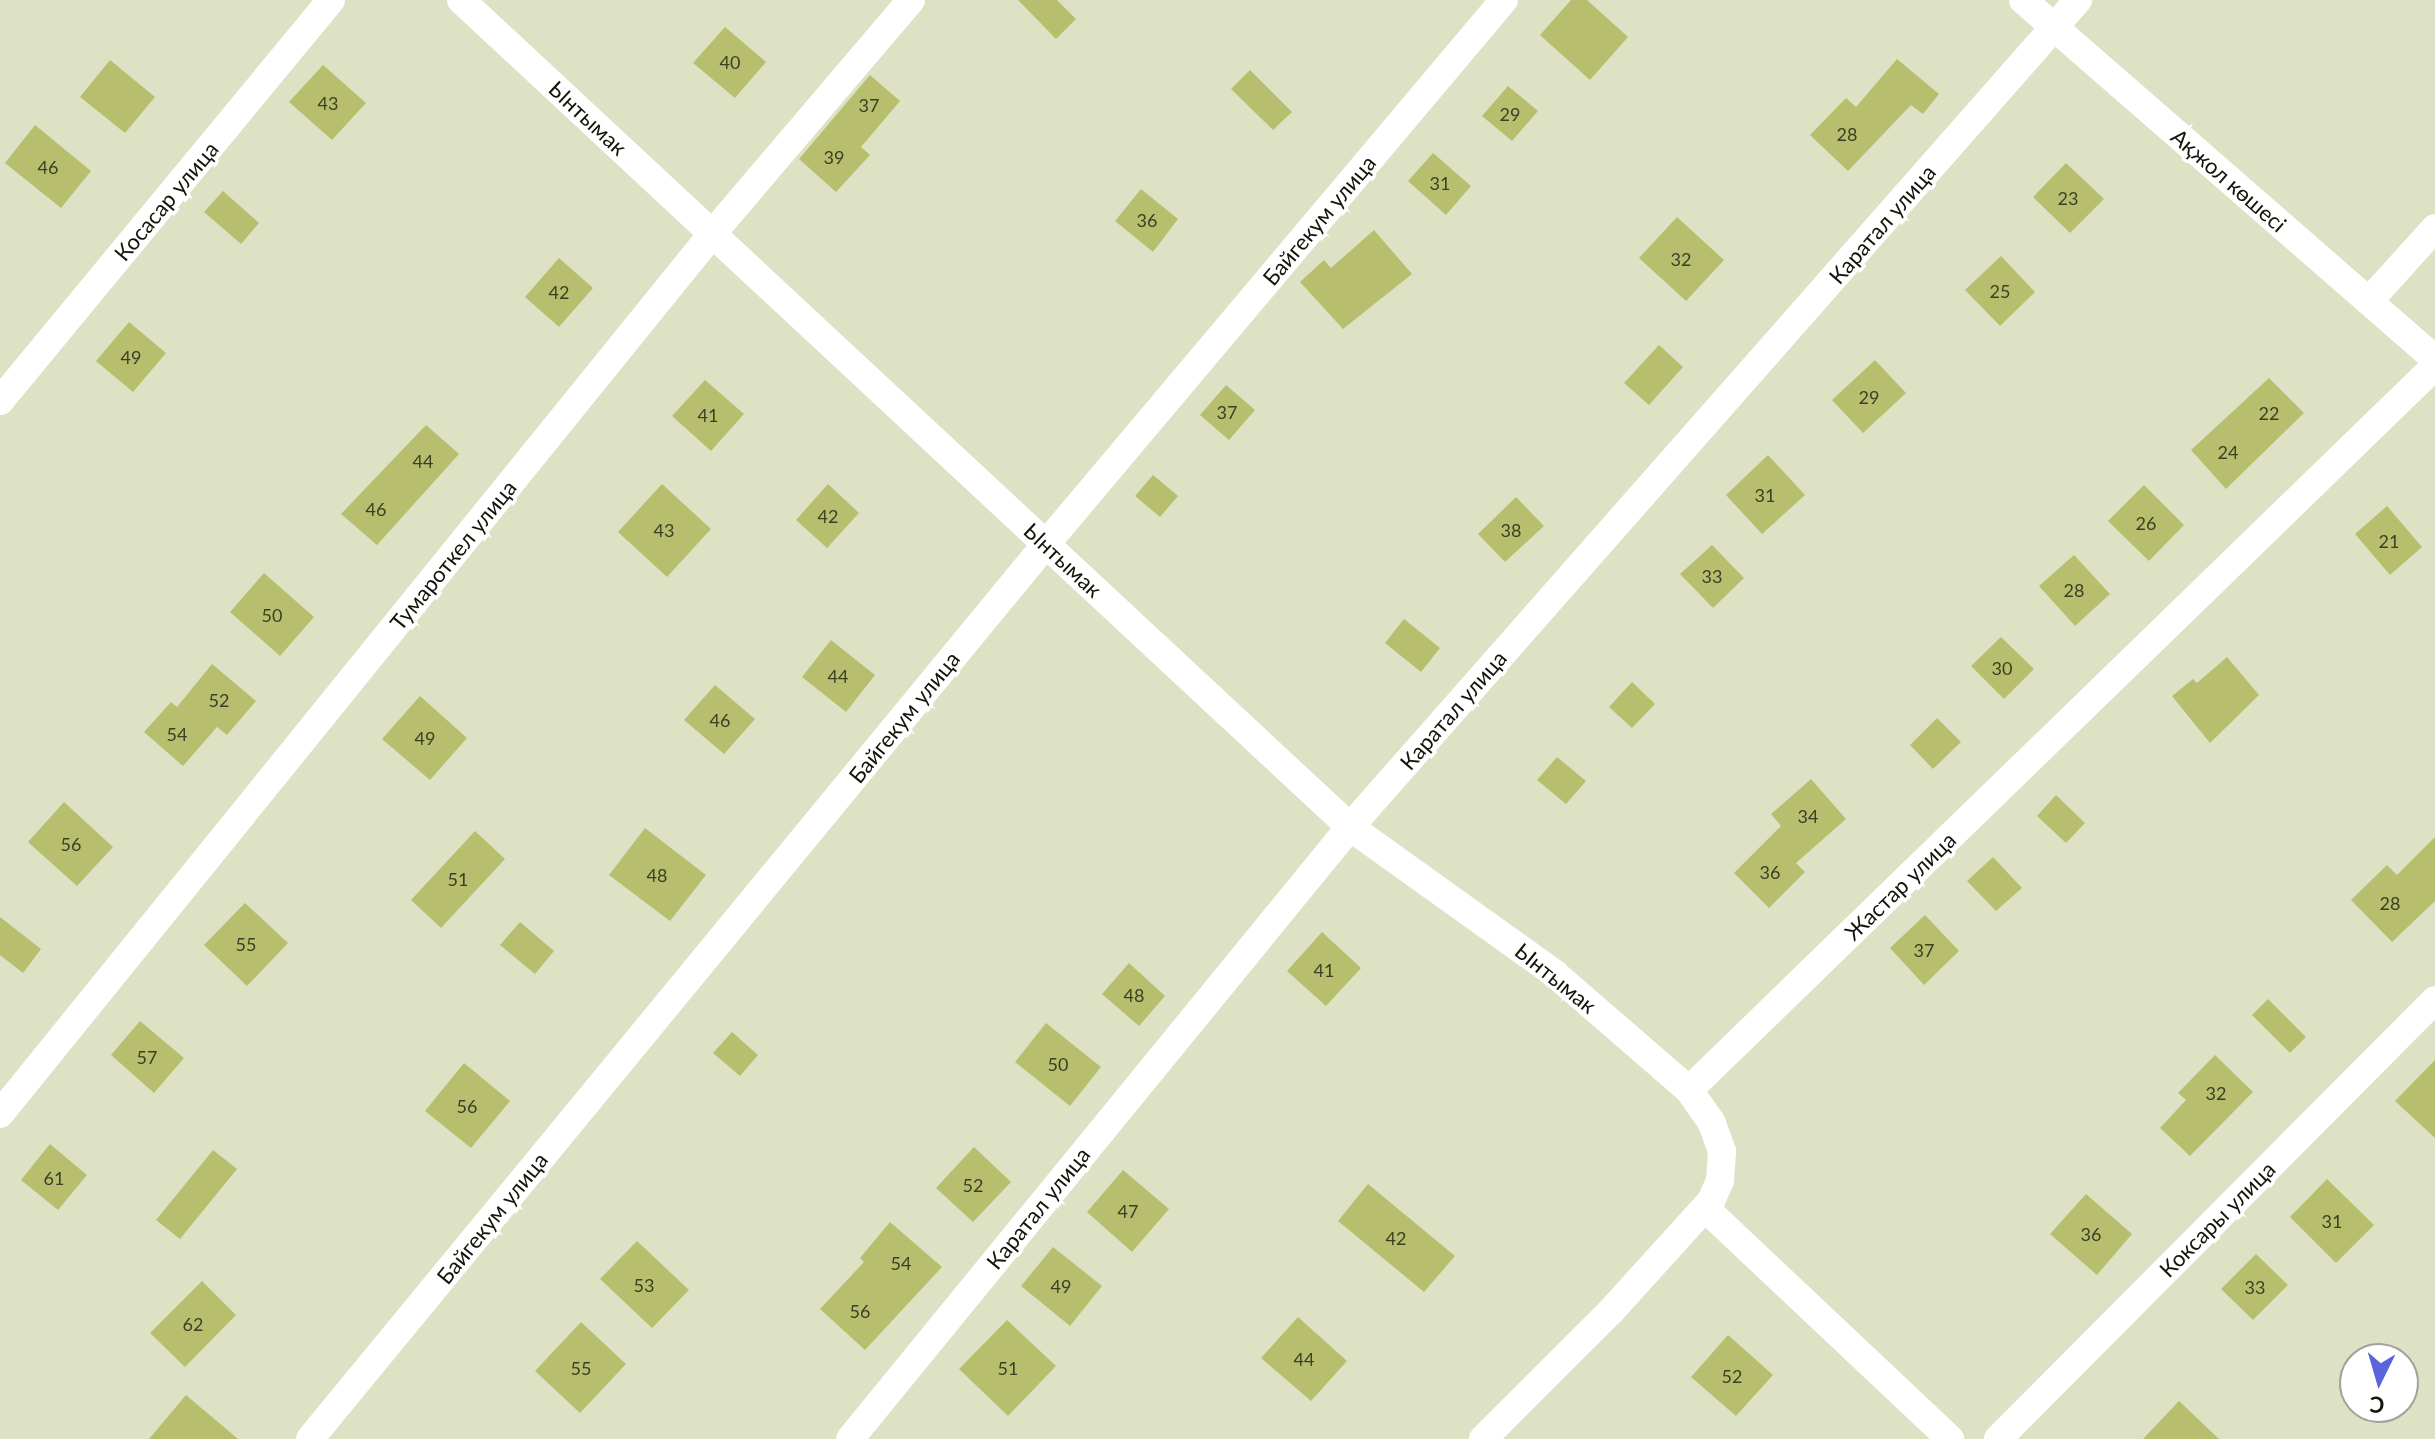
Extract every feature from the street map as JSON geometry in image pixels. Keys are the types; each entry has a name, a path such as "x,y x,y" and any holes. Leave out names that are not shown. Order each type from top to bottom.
{"street":[{"name":"Косасар улица","path":"0,401 331,0"},
{"name":"Ынтымак","path":"461,0 1350,827 1555,974 1689,1090"},
{"name":"Тумароткел улица","path":"0,1114 712,234 911,0"},
{"name":"Байгекум улица","path":"310,1439 1046,544 1504,0"},
{"name":"Ақжол көшесі","path":"2023,0 2435,359"},
{"name":"Каратал улица","path":"850,1439 1350,827 2078,0"},
{"path":"2369,301 2435,228"},
{"name":"Жастар улица","path":"1689,1090 2435,366"},
{"name":"Коксары улица","path":"1998,1439 2435,1000"},
{"path":"1483,1439 1705,1208 1720,1181 1722,1151 1712,1123 1689,1090"},
{"path":"1705,1208 1950,1439"}],"building":[{"path":"1018,0 1057,0 1076,19 1056,39"},
{"path":"1571,0 1587,0 1628,37 1590,80 1540,35"},
{"path":"725,27 766,62 735,98 693,63"},
{"path":"1897,59 1939,94 1923,114 1911,105 1848,171 1810,135 1846,98 1856,107"},
{"path":"110,60 155,97 125,133 80,97"},
{"path":"323,65 366,103 332,140 289,102"},
{"path":"1250,70 1292,112 1273,130 1231,89"},
{"path":"870,75 900,101 861,147 870,155 836,192 799,159"},
{"path":"1508,86 1538,111 1512,141 1482,116"},
{"path":"35,125 91,171 61,208 5,163"},
{"path":"1433,153 1471,186 1446,215 1408,181"},
{"path":"2066,163 2104,199 2070,233 2033,197"},
{"path":"1141,189 1178,219 1153,252 1115,221"},
{"path":"223,191 259,223 241,244 204,212"},
{"path":"1677,217 1724,260 1686,301 1639,258"},
{"path":"1374,230 1412,274 1343,329 1300,282 1324,260 1331,268"},
{"path":"2001,256 2035,292 2000,326 1965,290"},
{"path":"559,258 593,288 559,327 525,297"},
{"path":"129,322 166,353 133,392 96,361"},
{"path":"1659,345 1683,367 1649,405 1624,383"},
{"path":"1875,360 1906,393 1863,433 1832,400"},
{"path":"2269,378 2304,413 2226,489 2191,450"},
{"path":"705,380 744,414 711,451 672,416"},
{"path":"1226,385 1255,410 1229,440 1200,415"},
{"path":"426,425 459,454 377,545 341,514"},
{"path":"1768,455 1805,495 1762,534 1726,495"},
{"path":"1153,475 1178,496 1160,517 1135,496"},
{"path":"662,484 711,529 667,577 618,532"},
{"path":"828,484 859,513 827,548 796,520"},
{"path":"2144,485 2184,525 2149,561 2108,521"},
{"path":"1516,497 1544,526 1505,562 1478,534"},
{"path":"2387,506 2422,547 2390,575 2355,534"},
{"path":"1712,545 1744,578 1713,608 1680,574"},
{"path":"2074,555 2110,594 2075,626 2039,586"},
{"path":"264,573 314,617 280,656 230,612"},
{"path":"1404,619 1440,648 1421,672 1385,643"},
{"path":"2001,637 2034,669 2004,699 1971,666"},
{"path":"831,640 875,675 846,712 802,677"},
{"path":"2227,657 2259,695 2210,743 2172,696 2193,679 2197,683"},
{"path":"212,664 256,701 227,735 217,727 183,766 144,732 171,702 177,707"},
{"path":"1632,682 1655,704 1632,728 1609,707"},
{"path":"715,685 755,719 724,754 684,720"},
{"path":"420,696 467,738 430,780 382,739"},
{"path":"1937,718 1961,742 1933,769 1910,745"},
{"path":"1557,757 1586,781 1566,804 1537,780"},
{"path":"1811,779 1846,819 1796,863 1805,872 1769,908 1734,873 1781,826 1771,814"},
{"path":"2056,795 2085,823 2066,843 2037,816"},
{"path":"64,802 113,847 77,886 28,842"},
{"path":"645,828 706,875 670,921 609,875"},
{"path":"475,831 505,859 441,928 411,900"},
{"path":"2435,837 2435,901 2392,942 2351,900 2387,865 2397,875"},
{"path":"1993,857 2022,888 1996,911 1967,881"},
{"path":"245,903 288,943 247,986 204,945"},
{"path":"1925,915 1959,951 1924,985 1890,948"},
{"path":"0,917 41,949 23,973 0,955"},
{"path":"520,922 554,951 535,974 500,945"},
{"path":"1322,932 1361,968 1326,1006 1287,971"},
{"path":"1129,963 1165,996 1139,1026 1102,994"},
{"path":"2268,999 2306,1037 2290,1053 2252,1015"},
{"path":"140,1021 184,1058 154,1093 111,1055"},
{"path":"1046,1023 1101,1067 1070,1106 1015,1062"},
{"path":"732,1032 758,1055 740,1076 713,1053"},
{"path":"2215,1055 2253,1092 2190,1156 2160,1128 2186,1100 2178,1093"},
{"path":"2435,1060 2435,1138 2395,1101"},
{"path":"464,1063 510,1101 471,1148 425,1111"},
{"path":"50,1144 87,1175 58,1210 21,1180"},
{"path":"974,1147 1011,1182 973,1222 936,1188"},
{"path":"213,1150 237,1169 180,1239 156,1220"},
{"path":"1123,1170 1169,1209 1132,1252 1087,1212"},
{"path":"2327,1179 2374,1225 2336,1263 2290,1217"},
{"path":"1368,1184 1455,1256 1424,1292 1338,1221"},
{"path":"2086,1194 2132,1234 2097,1275 2050,1234"},
{"path":"890,1222 942,1267 865,1350 820,1309 864,1262 860,1258"},
{"path":"637,1241 689,1290 652,1328 600,1279"},
{"path":"1053,1247 1102,1286 1070,1326 1021,1286"},
{"path":"2256,1254 2288,1285 2253,1320 2221,1289"},
{"path":"202,1281 236,1315 185,1367 150,1333"},
{"path":"1298,1317 1347,1361 1311,1401 1261,1358"},
{"path":"1007,1320 1056,1366 1008,1416 959,1369"},
{"path":"581,1322 626,1364 580,1413 535,1371"},
{"path":"1728,1335 1773,1375 1736,1416 1691,1377"},
{"path":"186,1395 238,1439 149,1439"},
{"path":"2179,1401 2219,1439 2143,1439"}]}
